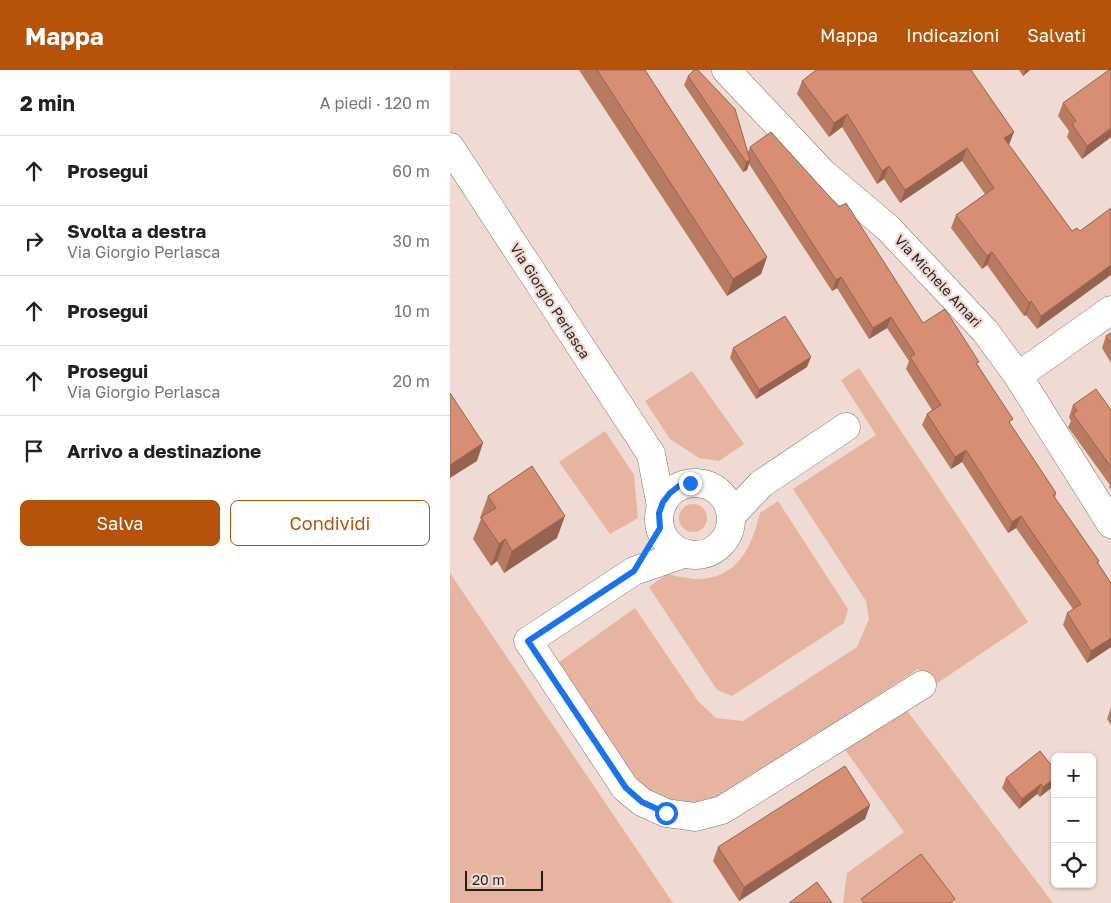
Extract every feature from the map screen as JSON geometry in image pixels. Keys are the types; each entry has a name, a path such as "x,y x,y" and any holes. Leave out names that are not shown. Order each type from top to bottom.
{"street":[{"name":"Via Michele Amari","path":"726,70 823,173 888,228 985,331 1018,376 1111,524"},
{"name":"Via Giorgio Perlasca","path":"450,147 651,454 663,536 670,546 686,553"},
{"path":"1018,376 1111,310"},
{"path":"846,427 761,484 730,516 729,529 724,540 715,548 704,553 692,555 686,553 634,571 528,641 626,788 642,802 666,813 695,818 722,810 922,685"},
{"name":"Via Giorgio Perlasca","path":"651,454 721,494 728,505 730,516"},
{"path":"634,571 661,517 670,493 679,486 761,484"}],"shaded area":[{"path":"859,368 1028,622 933,686 918,669 720,799 697,806 668,801 648,792 631,779 555,665 635,608 698,701 716,718 743,721 857,647 869,619 866,601 793,489 876,435 841,380"},
{"path":"692,371 744,444 719,461 699,458 670,439 645,401"},
{"path":"605,431 634,475 638,518 610,534 559,462"},
{"path":"778,501 848,609 844,623 732,696 717,690 649,587 667,574 694,579 709,578 731,568 740,560 752,539 760,513"},
{"path":"693,504 703,508 707,518 703,528 693,532 683,528 679,518 683,508"},
{"path":"450,573 673,903 450,903"},
{"path":"905,708 1053,903 843,903 847,873 904,832 843,747"}],"building":[{"path":"597,70 645,70 767,257 733,279"},
{"path":"694,70 698,70 735,109 750,160 746,162 688,76"},
{"path":"816,70 971,70 1014,132 1004,138 1072,231 1077,228 1080,231 1111,208 1111,265 1041,316 1031,301 1029,303 992,252 987,256 956,215 994,188 967,148 905,190 889,166 882,171 847,114 834,123 802,81"},
{"path":"1111,70 1111,128 1087,146 1072,124 1076,121 1063,103"},
{"path":"771,132 839,207 846,203 923,323 945,309 979,362 976,363 1013,419 1009,422 1056,493 1053,495 1099,561 1097,562 1111,583 1111,638 1091,651 1067,613 1081,604 1021,516 1012,522 966,450 955,457 927,414 941,405 910,357 915,354 891,317 873,328 841,277 836,280 750,147"},
{"path":"785,316 811,357 759,390 733,348"},
{"path":"1111,333 1111,344 1106,336"},
{"path":"1096,389 1111,410 1111,467 1073,414 1077,411 1073,405"},
{"path":"450,393 483,443 450,465"},
{"path":"532,466 565,516 512,551 505,539 499,544 481,517 496,508 488,496"},
{"path":"1040,751 1051,765 1051,781 1043,787 1041,784 1022,799 1006,778"},
{"path":"845,766 870,805 744,887 718,847"},
{"path":"921,854 955,899 950,903 864,903 861,899"},
{"path":"817,882 832,903 789,903"}],"route":[{"path":"666,813 642,802 626,788 528,641 634,571 660,528 659,513 663,502 679,486 690,483"}]}
